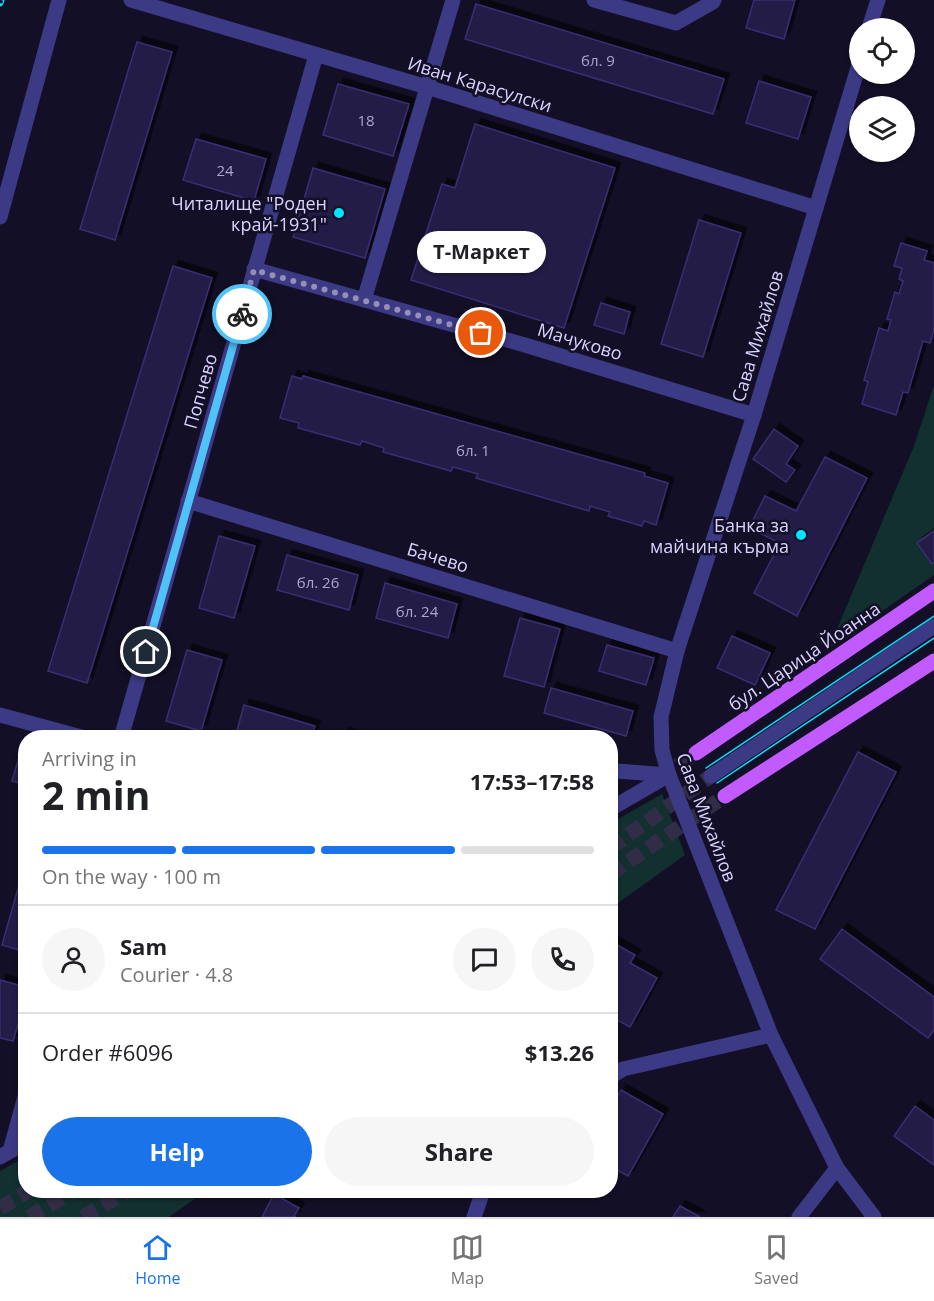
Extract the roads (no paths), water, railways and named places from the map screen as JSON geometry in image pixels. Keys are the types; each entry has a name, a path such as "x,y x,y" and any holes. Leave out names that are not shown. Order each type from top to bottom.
{"main road":[{"name":"бул. Царица Йоанна","path":"696,753 934,591"},
{"path":"724,796 934,661"}],"street":[{"path":"0,217 59,0"},
{"name":"Иван Карасулски","path":"131,0 427,87 816,208"},
{"path":"364,300 453,0"},
{"path":"594,0 676,23 714,0"},
{"path":"872,18 878,0"},
{"name":"Попчево","path":"123,730 316,55"},
{"name":"Сава Михайлов","path":"853,84 754,415 677,651 661,717 662,750 669,775 771,1035 837,1168 874,1217"},
{"name":"Мачуково","path":"254,270 525,345 754,415"},
{"name":"Бачево","path":"189,501 677,651"},
{"path":"711,776 934,626"},
{"path":"0,715 55,730"},
{"path":"618,771 669,775"},
{"path":"618,804 669,775"},
{"path":"618,1072 623,1069 771,1035"},
{"path":"5,1154 18,1116"},
{"path":"799,1217 837,1168"},
{"path":"474,1217 481,1198"}],"tunnel":[{"path":"659,779 696,753"},
{"path":"618,842 711,776"},
{"path":"618,869 725,796"},
{"path":"0,1208 18,1197"},
{"path":"29,1217 61,1198"},
{"path":"83,1217 116,1198"}],"tram line":[{"path":"706,768 934,616"},
{"path":"717,783 934,638"}],"place":[{"name":"Читалище \"Роден край-1931\"","path":"339,213"},
{"name":"Т-Маркет","path":"481,333"},
{"name":"Банка за майчина кърма","path":"801,535"}]}
